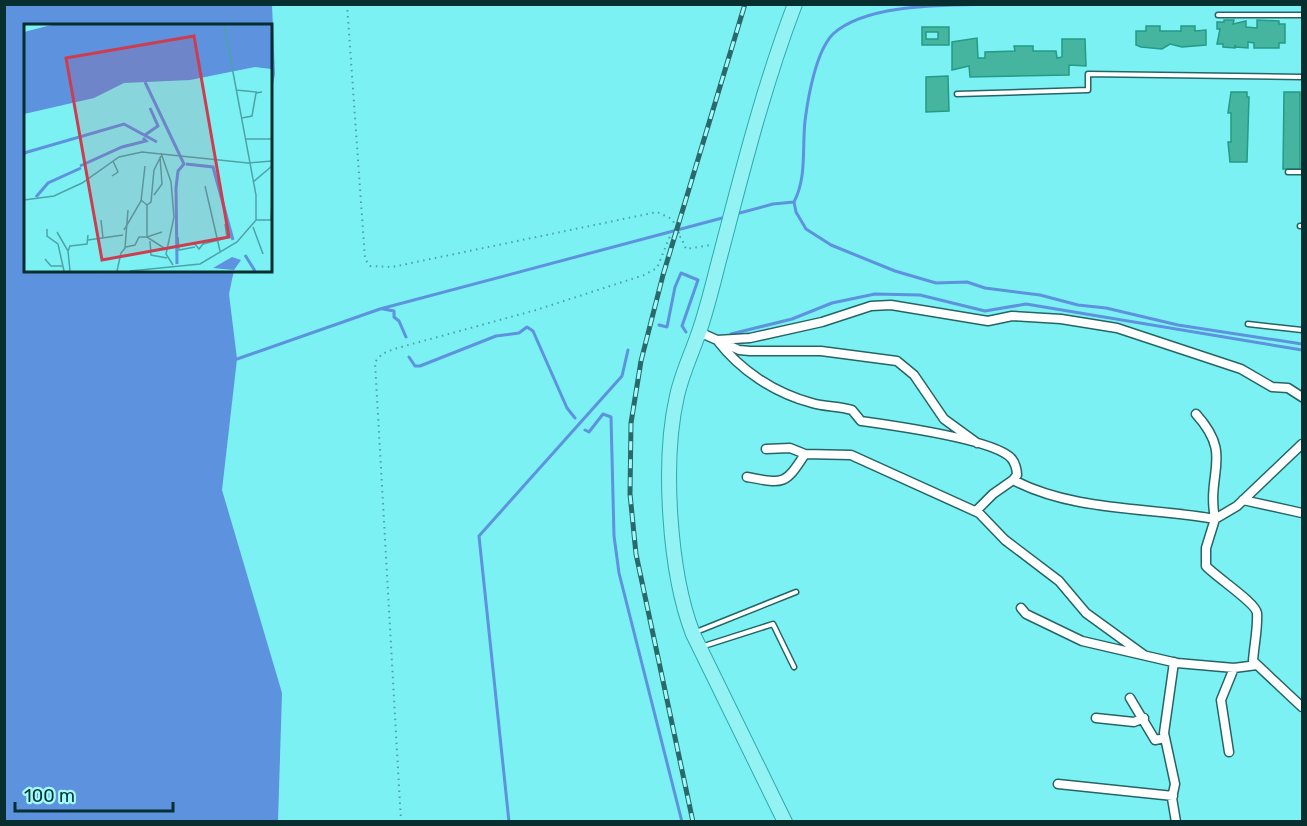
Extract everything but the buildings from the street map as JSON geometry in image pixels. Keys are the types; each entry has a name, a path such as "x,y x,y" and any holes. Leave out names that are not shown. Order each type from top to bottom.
{"main road":[{"path":"784,822 693,634 682,606 675,569 671,455 676,397 699,332 749,141 795,4"}],"street":[{"path":"717,340 750,338 796,329 852,311 881,305 917,308 988,321 1012,316 1061,319 1117,328 1241,369 1272,387 1288,388 1302,397"},
{"path":"699,332 739,350 821,351 897,361 914,375 944,419 980,445"},
{"path":"717,340 730,357 762,381 802,400 852,410 861,421 921,429 980,445 1011,458 1017,476 993,494 976,512"},
{"path":"1196,414 1217,444 1213,505 1215,519 1206,548 1206,566 1231,589 1253,602 1257,612 1252,661 1302,707"},
{"path":"1013,480 1045,494 1131,510 1215,519 1243,500 1302,444"},
{"path":"766,449 790,448 805,454 850,455 976,512 1005,540 1059,582 1086,613 1144,655"},
{"path":"747,477 774,482 785,480 793,475 805,454"},
{"path":"1243,500 1302,513"},
{"path":"1020,608 1026,614 1082,641 1174,662 1234,668 1257,665"},
{"path":"1174,662 1165,738 1175,784 1173,796 1176,822"},
{"path":"1229,752 1221,700 1234,668"},
{"path":"1130,698 1144,718 1155,740 1165,738"},
{"path":"1096,718 1134,722 1144,718"},
{"path":"1058,784 1173,796"}],"lane":[{"path":"1218,15 1302,15"},
{"path":"957,94 1088,90 1088,74 1302,77"},
{"path":"1288,172 1302,172"},
{"path":"1248,324 1302,330"},
{"path":"693,634 796,592"},
{"path":"700,647 773,624 794,667"}],"path":[{"path":"347,4 365,259 370,266 392,267 657,212 672,219 686,249 723,242"},
{"path":"401,822 375,362 382,354 394,349 536,310 644,275 657,268 670,236 681,237"}],"water":[{"path":"5,4 272,5 275,74 272,89 272,24 24,24 24,272 234,272 229,294 237,359 222,490 282,693 278,821 5,821"}],"waterway":[{"path":"794,202 801,183 805,121 811,87 817,63 833,34 849,23 890,11 914,7 1002,4"},
{"path":"736,214 773,204 794,202 796,212 806,229 831,245 895,271 936,283 967,282 985,288 1040,295 1178,325 1302,344"},
{"path":"237,359 380,309 726,217"},
{"path":"659,325 667,327 675,287 681,273 698,280 682,326 686,332"},
{"path":"731,334 792,319 832,303 875,294 920,295 985,311 1026,304 1302,350"},
{"path":"383,309 394,311 394,317 399,321 406,337"},
{"path":"409,357 415,366 420,366 496,336 519,333 527,327 533,331 567,408 575,418"},
{"path":"509,822 479,536 622,376 628,350"},
{"path":"585,430 589,432 603,414 611,417 614,536 619,573 682,822"}],"railway":[{"path":"693,822 636,554 630,494 631,423 641,361 663,275 745,4"}]}
